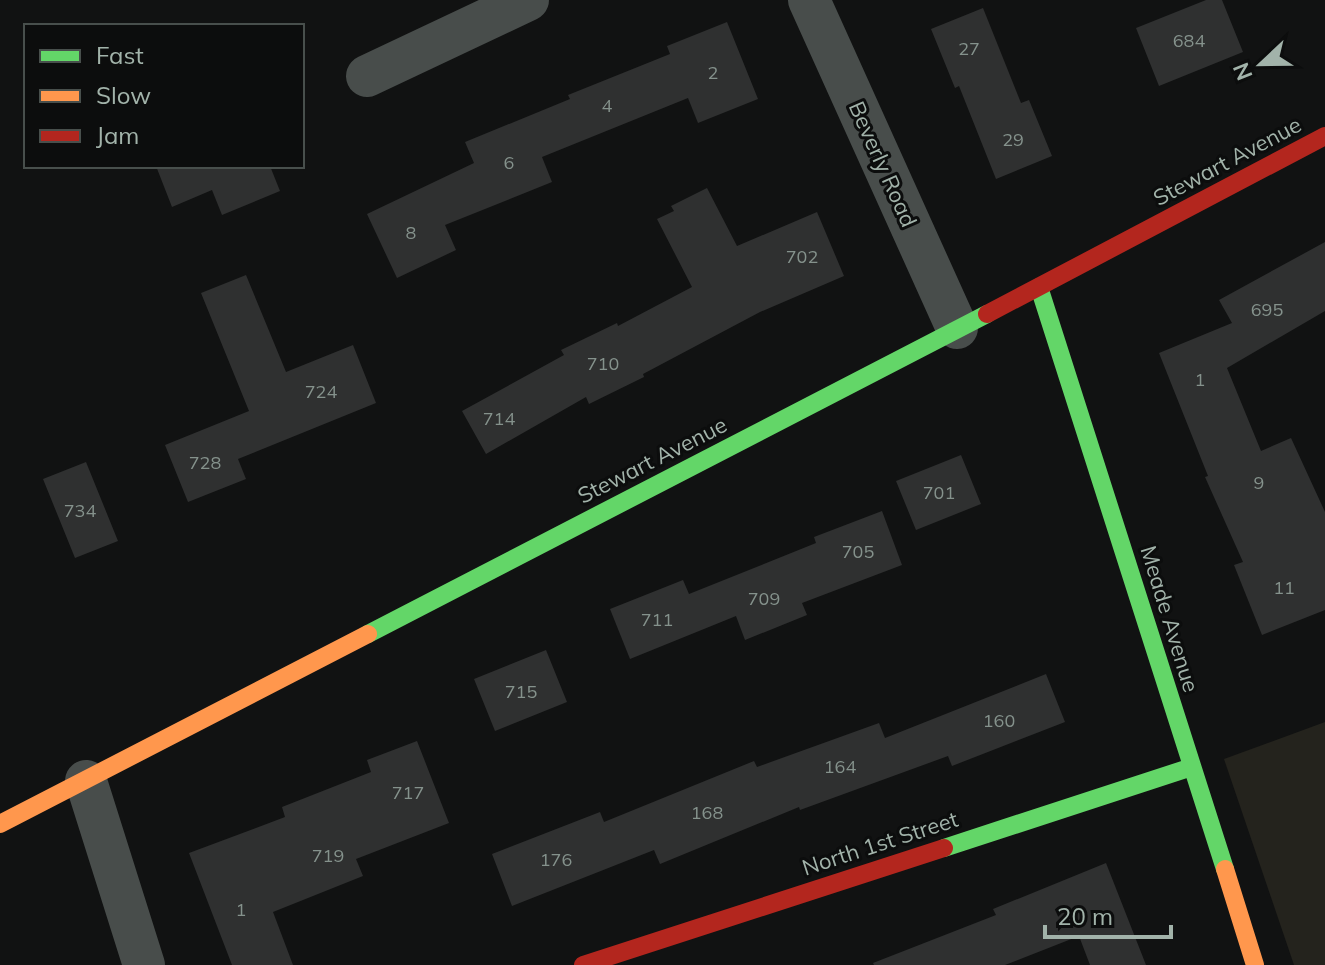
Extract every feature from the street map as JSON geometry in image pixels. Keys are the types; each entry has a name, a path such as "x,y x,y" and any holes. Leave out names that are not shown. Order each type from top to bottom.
{"main road":[{"name":"Stewart Avenue","path":"0,824 1325,136"},
{"name":"Meade Avenue","path":"1039,287 1255,965"},
{"name":"North 1st Street","path":"583,965 1192,767"}],"street":[{"path":"367,76 528,0"},
{"name":"Beverly Road","path":"809,0 957,328"},
{"path":"86,781 144,965"}],"shaded area":[{"path":"1325,722 1325,965 1294,965 1224,759"}],"building":[{"path":"1206,0 1222,0 1243,52 1159,86 1136,28"},
{"path":"983,8 1021,103 1029,100 1052,156 996,179 959,86 955,88 931,29"},
{"path":"727,22 758,99 698,123 688,98 542,157 552,182 445,225 456,250 397,278 367,214 474,163 465,142 570,99 568,95 670,54 667,46"},
{"path":"157,168 271,168 280,191 222,215 212,190 172,207"},
{"path":"707,188 737,246 817,212 844,276 760,312 589,404 586,397 486,454 462,411 564,355 561,350 617,323 618,326 692,287 657,219 674,211 671,206"},
{"path":"1325,242 1325,311 1227,368 1261,451 1291,438 1325,512 1325,610 1262,635 1234,565 1243,562 1205,477 1208,476 1159,353 1232,323 1219,300"},
{"path":"246,275 286,372 353,345 376,403 238,459 246,479 188,502 165,445 249,411 201,293"},
{"path":"961,455 981,504 916,530 896,481"},
{"path":"86,462 118,541 75,558 43,479"},
{"path":"882,511 902,565 802,603 807,615 745,640 736,616 630,659 610,609 683,580 689,594 816,543 814,537"},
{"path":"546,650 567,702 495,731 474,679"},
{"path":"1046,674 1065,722 952,766 948,756 800,810 799,807 660,864 654,850 512,906 492,854 600,812 604,822 754,761 757,767 879,723 885,738"},
{"path":"417,741 449,823 356,859 363,876 273,912 293,965 232,965 189,853 285,817 282,807 371,772 367,760"},
{"path":"1106,863 1146,965 1090,965 1079,936 1005,965 873,963 996,915 993,909"}],"traffic: fast":[{"path":"1039,287 1225,869"},
{"path":"368,634 987,314"},
{"path":"944,848 1192,767"}],"traffic: slow":[{"path":"0,824 368,634"},
{"path":"1225,869 1255,965"}],"traffic: jam":[{"path":"987,314 1325,136"},
{"path":"583,965 944,848"}]}
